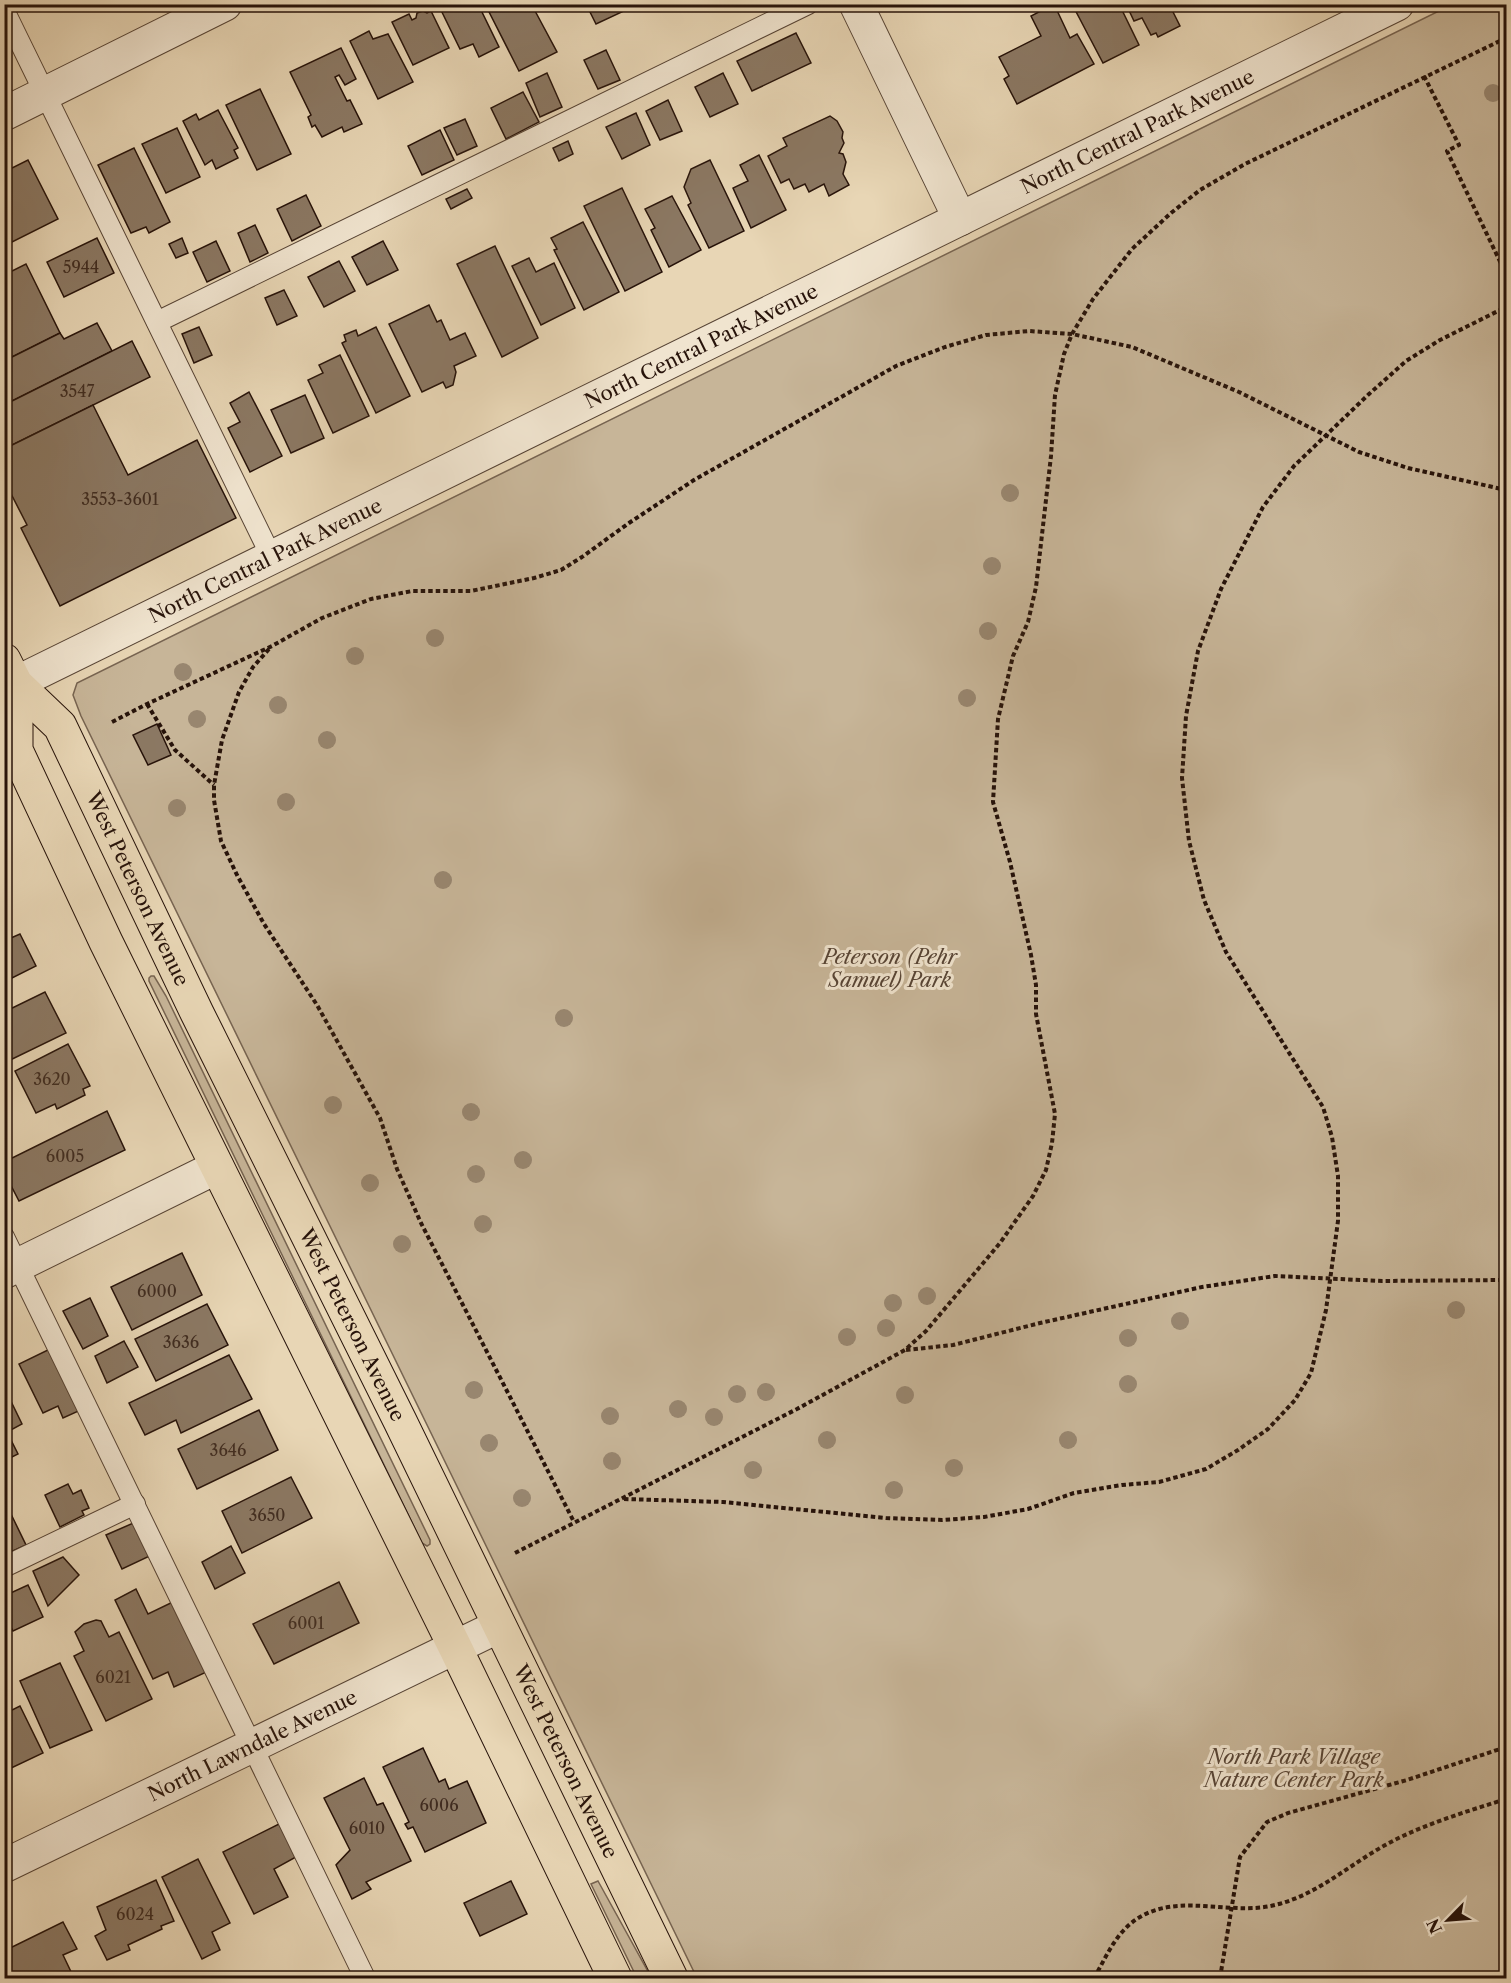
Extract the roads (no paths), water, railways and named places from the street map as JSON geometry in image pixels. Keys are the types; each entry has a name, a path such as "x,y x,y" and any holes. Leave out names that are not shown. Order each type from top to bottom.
{"main road":[{"path":"8,678 16,750 106,942 455,1647 615,1978"},
{"name":"West Peterson Avenue","path":"8,678 60,726 197,1014 672,1978"}],"street":[{"path":"4,114 225,4"},
{"path":"856,4 960,219"},
{"name":"North Central Park Avenue","path":"8,678 272,558 1397,4"},
{"path":"9,1258 218,1167"},
{"name":"North Lawndale Avenue","path":"4,1866 500,1626"}],"lane":[{"path":"157,322 808,4"},
{"path":"4,10 272,558"},
{"path":"9,1258 135,1504 365,1978"},
{"path":"4,1567 135,1504"}],"park label":[{"name":"Peterson (Pehr Samuel) Park","path":"890,968"},
{"name":"North Park Village Nature Center Park","path":"1294,1768"}]}
